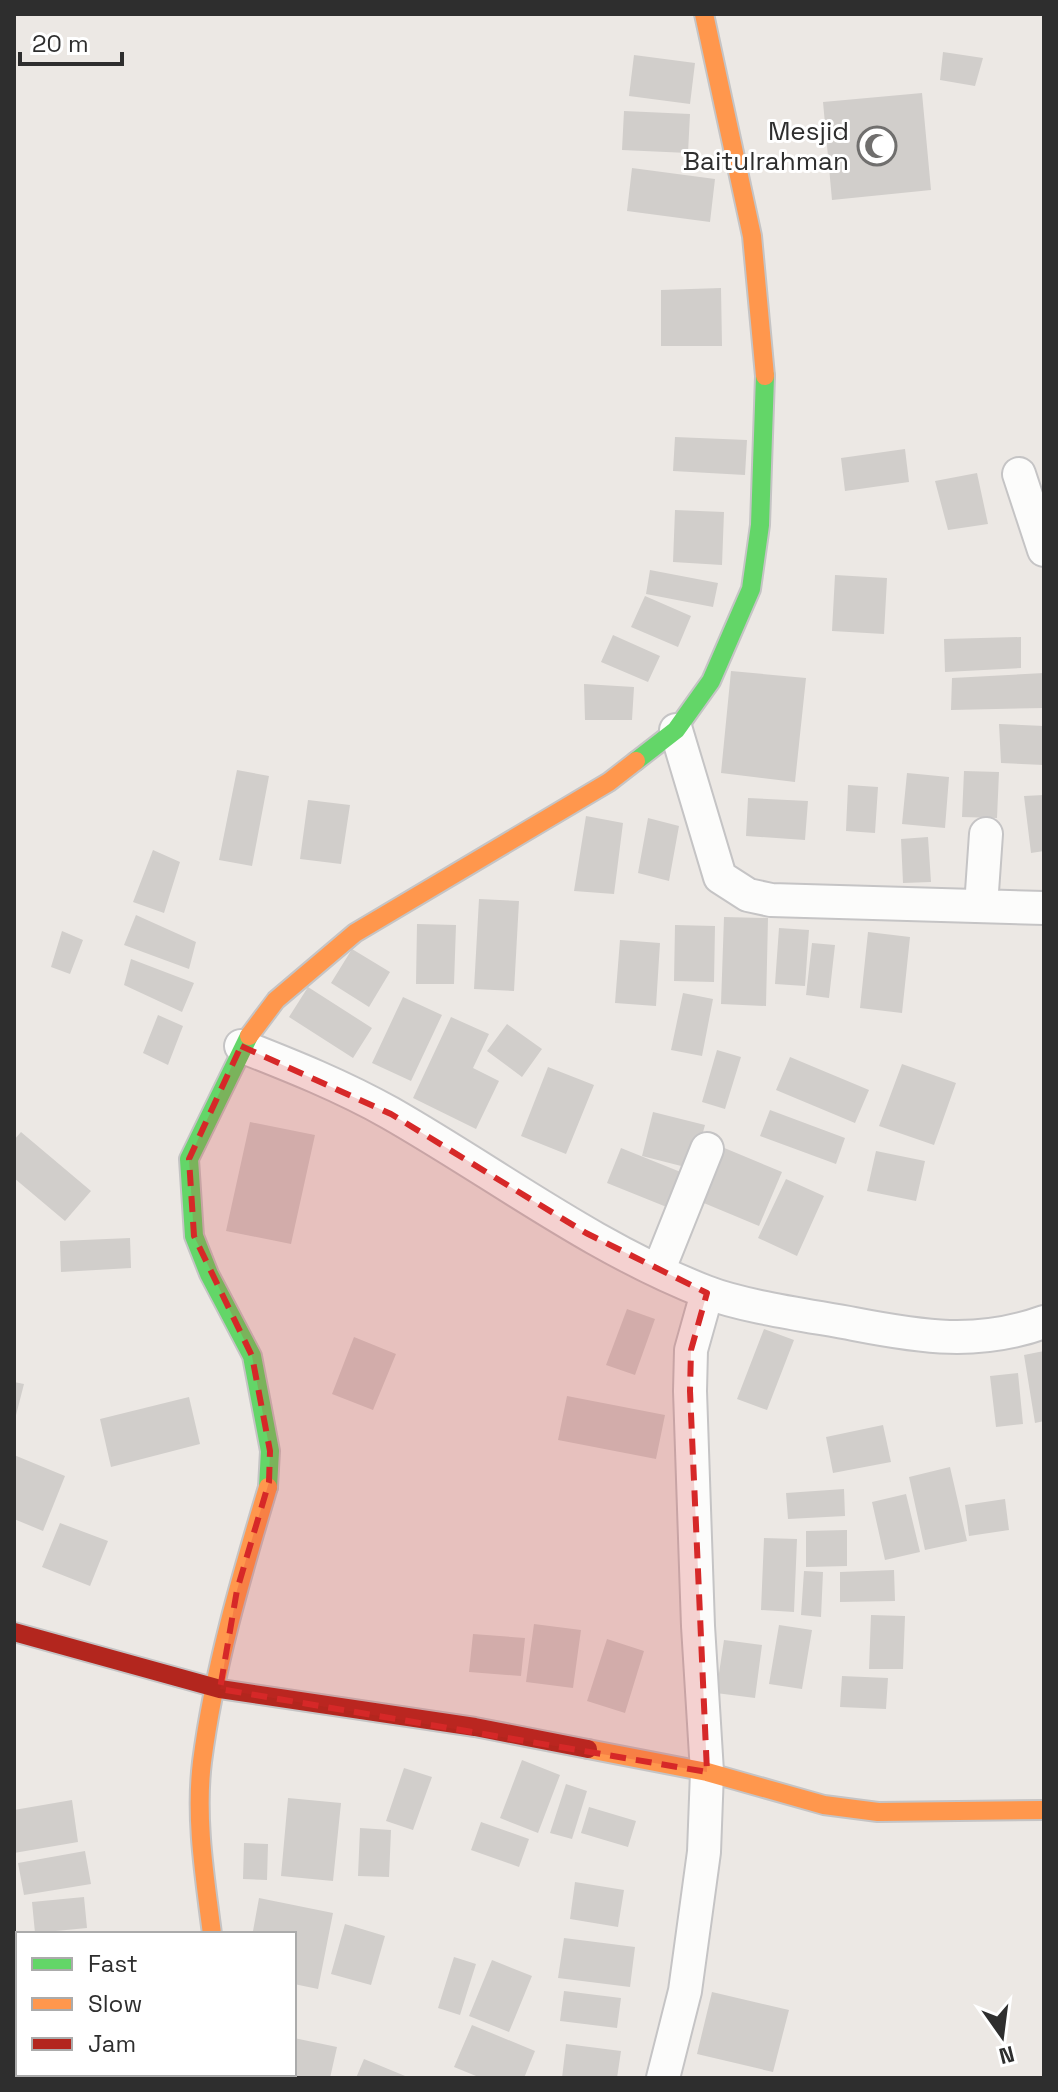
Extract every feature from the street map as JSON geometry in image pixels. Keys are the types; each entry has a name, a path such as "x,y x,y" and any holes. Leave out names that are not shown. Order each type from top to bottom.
{"street":[{"path":"212,1932 200,1816 206,1732 220,1689 237,1590 269,1482 270,1451 252,1356 209,1274 194,1236 189,1159 241,1046 276,1000 355,933 609,782 676,730 711,681 751,589 764,460 765,381 752,236 704,14"},
{"path":"1019,474 1044,550"},
{"path":"676,730 720,877 748,895 771,900 1044,908"},
{"path":"981,906 986,834"},
{"path":"241,1046 321,1077 391,1114 586,1233 707,1293 853,1324 933,1337 974,1339 1013,1334 1044,1322"},
{"path":"659,1269 707,1149"},
{"path":"663,2078 685,1991 704,1852 707,1772 698,1626 690,1391 691,1350 707,1293"},
{"path":"14,1632 220,1689 475,1727 707,1772 824,1805 878,1812 1044,1810"}],"highlighted area":[{"path":"241,1046 391,1114 586,1233 707,1293 691,1350 690,1391 707,1772 220,1689 237,1590 269,1482 270,1451 252,1356 194,1236 189,1159"}],"building":[{"path":"943,52 983,58 975,86 940,80"},
{"path":"634,55 695,63 690,104 629,96"},
{"name":"Mesjid Baitulrahman","path":"922,93 931,190 832,200 823,102"},
{"path":"624,111 690,114 688,153 622,150"},
{"path":"632,168 715,179 710,222 627,211"},
{"path":"721,288 722,346 661,346 661,290"},
{"path":"675,437 747,440 745,475 673,471"},
{"path":"905,449 909,482 845,491 841,458"},
{"path":"977,473 988,524 948,530 935,481"},
{"path":"675,510 724,512 722,565 673,562"},
{"path":"650,570 718,583 713,607 646,594"},
{"path":"835,575 887,578 884,634 832,631"},
{"path":"645,596 691,616 678,647 631,627"},
{"path":"613,635 660,656 648,682 601,662"},
{"path":"1021,637 1021,668 945,672 944,639"},
{"path":"731,671 806,678 795,782 721,773"},
{"path":"1044,673 1044,708 951,710 952,678"},
{"path":"584,684 634,687 632,720 585,720"},
{"path":"999,724 1044,726 1044,765 1001,763"},
{"path":"237,770 269,776 252,866 219,860"},
{"path":"964,771 999,772 997,818 962,817"},
{"path":"907,773 949,777 945,828 902,824"},
{"path":"848,785 878,787 875,833 846,831"},
{"path":"1044,795 1044,851 1031,853 1024,796"},
{"path":"748,798 808,801 805,840 746,836"},
{"path":"308,800 350,805 341,864 300,859"},
{"path":"586,816 623,823 614,894 574,891"},
{"path":"648,818 679,826 669,881 638,873"},
{"path":"928,837 931,882 903,883 901,839"},
{"path":"153,850 180,862 164,913 133,902"},
{"path":"479,899 519,901 514,991 474,989"},
{"path":"136,915 196,942 189,969 124,945"},
{"path":"724,917 768,918 766,1006 721,1004"},
{"path":"417,924 456,925 454,984 416,984"},
{"path":"675,925 715,926 714,982 674,981"},
{"path":"779,928 809,930 805,986 775,984"},
{"path":"62,931 83,940 70,974 51,967"},
{"path":"868,932 910,937 902,1013 860,1008"},
{"path":"620,940 660,943 656,1006 615,1003"},
{"path":"812,943 835,945 829,998 806,995"},
{"path":"352,949 390,972 369,1007 331,983"},
{"path":"131,959 194,983 182,1012 124,985"},
{"path":"308,987 372,1028 353,1058 289,1017"},
{"path":"683,993 713,999 702,1056 671,1050"},
{"path":"403,997 442,1015 411,1081 372,1063"},
{"path":"158,1015 183,1026 168,1065 143,1053"},
{"path":"451,1017 489,1034 473,1068 499,1081 476,1129 413,1098"},
{"path":"507,1024 542,1049 522,1077 487,1051"},
{"path":"717,1050 741,1057 725,1109 702,1102"},
{"path":"790,1057 869,1090 855,1123 776,1090"},
{"path":"902,1064 956,1083 934,1145 879,1126"},
{"path":"548,1067 594,1085 566,1154 521,1136"},
{"path":"770,1110 845,1138 836,1164 760,1136"},
{"path":"653,1112 705,1125 693,1169 642,1156"},
{"path":"250,1122 315,1135 291,1244 226,1231"},
{"path":"21,1132 91,1191 65,1221 14,1178 14,1140"},
{"path":"722,1147 782,1172 759,1226 699,1201"},
{"path":"621,1148 688,1175 674,1210 607,1183"},
{"path":"876,1151 925,1161 916,1201 867,1191"},
{"path":"786,1179 824,1196 797,1256 758,1238"},
{"path":"130,1238 131,1268 61,1272 60,1241"},
{"path":"627,1309 655,1319 635,1375 606,1365"},
{"path":"764,1329 794,1340 767,1410 737,1399"},
{"path":"354,1337 396,1354 373,1410 332,1394"},
{"path":"1044,1351 1044,1421 1035,1423 1024,1355"},
{"path":"1018,1373 1023,1424 996,1427 990,1376"},
{"path":"14,1382 24,1384 15,1419 14,1419"},
{"path":"567,1396 665,1415 656,1459 558,1440"},
{"path":"189,1397 200,1444 111,1467 100,1419"},
{"path":"883,1425 891,1462 833,1473 826,1437"},
{"path":"14,1455 65,1476 43,1531 14,1519"},
{"path":"950,1467 967,1541 925,1550 909,1477"},
{"path":"844,1489 845,1516 788,1519 786,1493"},
{"path":"906,1494 920,1552 885,1560 872,1502"},
{"path":"1005,1499 1009,1530 969,1536 965,1505"},
{"path":"60,1523 108,1541 90,1586 42,1567"},
{"path":"847,1530 847,1566 806,1567 806,1531"},
{"path":"764,1538 797,1539 794,1612 761,1610"},
{"path":"894,1570 895,1601 840,1602 840,1572"},
{"path":"804,1571 823,1572 821,1617 801,1615"},
{"path":"871,1615 905,1616 903,1669 869,1669"},
{"path":"534,1624 581,1630 573,1688 526,1682"},
{"path":"779,1625 812,1630 802,1689 769,1684"},
{"path":"473,1634 525,1638 521,1676 469,1672"},
{"path":"607,1639 644,1651 625,1713 587,1701"},
{"path":"724,1640 762,1645 755,1698 716,1693"},
{"path":"842,1676 888,1678 886,1709 840,1707"},
{"path":"522,1760 560,1775 538,1833 500,1818"},
{"path":"404,1768 432,1777 413,1830 386,1821"},
{"path":"566,1784 587,1791 572,1839 550,1833"},
{"path":"288,1798 341,1803 333,1881 281,1876"},
{"path":"72,1800 78,1842 14,1853 14,1810"},
{"path":"589,1807 636,1821 628,1847 581,1833"},
{"path":"481,1822 529,1839 519,1867 471,1850"},
{"path":"360,1828 391,1830 389,1877 358,1876"},
{"path":"244,1843 268,1844 267,1880 243,1879"},
{"path":"85,1851 91,1884 24,1895 18,1863"},
{"path":"575,1882 624,1890 618,1927 570,1919"},
{"path":"84,1897 87,1928 35,1932 32,1902"},
{"path":"259,1898 333,1913 318,1989 296,1984 296,1932 253,1931"},
{"path":"345,1924 385,1936 371,1985 331,1974"},
{"path":"564,1938 635,1947 630,1987 558,1978"},
{"path":"454,1957 476,1964 460,2015 438,2008"},
{"path":"492,1960 532,1976 509,2032 469,2016"},
{"path":"564,1991 621,1998 617,2028 560,2021"},
{"path":"712,1992 789,2010 773,2072 697,2054"},
{"path":"472,2025 535,2051 524,2078 481,2078 454,2067"},
{"path":"296,2038 337,2047 330,2078 268,2078 296,2076"},
{"path":"566,2044 621,2051 617,2078 562,2078"},
{"path":"364,2059 410,2078 356,2078"},
{"path":"61,2076 156,2076 156,2078"}],"traffic: fast":[{"path":"636,761 676,730 711,681 751,589 760,525 765,376"},
{"path":"249,1036 189,1159 194,1236 209,1274 252,1356 270,1451 268,1487"}],"traffic: slow":[{"path":"704,14 752,236 765,376"},
{"path":"249,1036 276,1000 355,933 609,782 636,761"},
{"path":"212,1932 200,1827 202,1762 221,1658 268,1487"},
{"path":"588,1749 707,1772 824,1805 878,1812 1044,1810"}],"traffic: jam":[{"path":"14,1632 220,1689 475,1727 588,1749"}],"place":[{"name":"Mesjid Baitulrahman","path":"877,146"}]}
